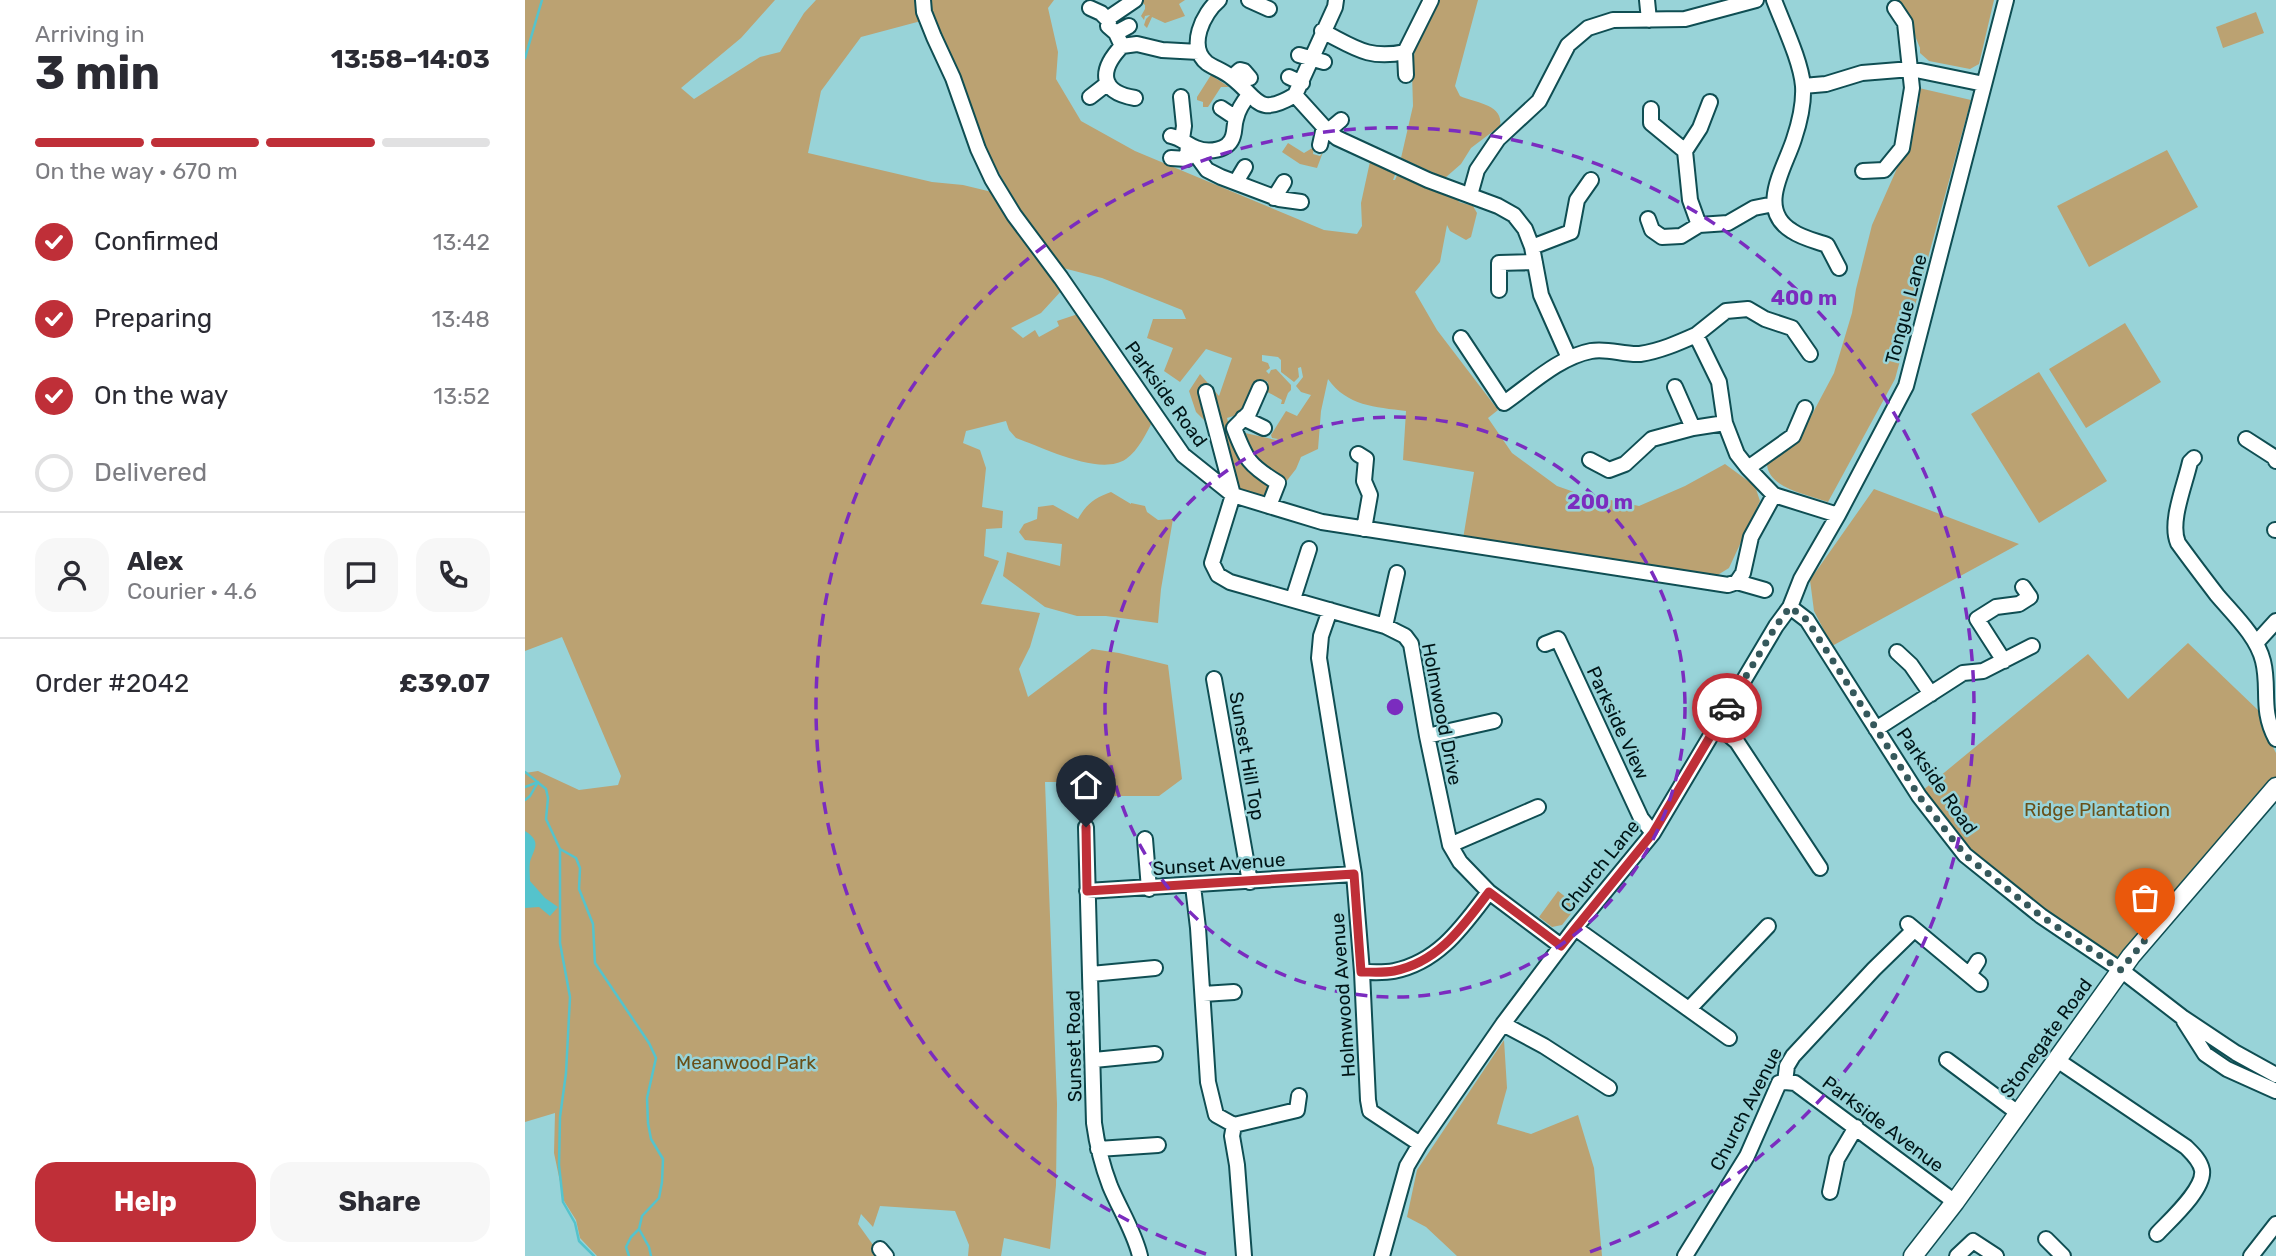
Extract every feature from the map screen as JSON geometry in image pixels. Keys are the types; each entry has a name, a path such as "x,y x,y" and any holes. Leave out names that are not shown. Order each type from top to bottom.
{"main road":[{"name":"Stonegate Road","path":"1913,1256 1955,1202 2121,970 2276,787"}],"street":[{"name":"Parkside Road","path":"923,0 924,12 953,78 978,149 1014,215 1061,278 1183,455 1233,495 1322,522 1728,585 1737,582 1765,590"},
{"path":"1219,0 1200,19 1197,43 1199,52 1206,62 1232,77 1253,104"},
{"path":"1249,0 1269,9"},
{"path":"1185,142 1215,150 1226,147 1239,141 1236,118 1241,106 1280,104 1296,85 1311,58 1336,0"},
{"path":"1406,75 1405,52 1431,0"},
{"path":"1647,0 1649,20"},
{"path":"1470,195 1477,170 1498,139 1539,102 1569,45 1588,28 1613,20 1685,19 1756,0"},
{"path":"1774,0 1793,49 1803,86 1794,138 1777,182 1774,204 1779,218 1791,231 1827,245 1839,268"},
{"name":"Tongue Lane","path":"1790,607 1801,579 1906,386 2006,0"},
{"path":"1126,3 1110,17 1115,31 1099,87 1135,98"},
{"path":"1090,8 1101,13 1115,31 1137,44 1199,52"},
{"path":"1863,171 1884,170 1902,148 1912,88 1905,23 1895,8"},
{"path":"1322,31 1368,54 1385,57 1405,52"},
{"path":"1143,36 1150,39 1154,48"},
{"path":"1169,37 1176,51"},
{"path":"1215,67 1227,56"},
{"path":"1803,86 1826,84 1862,74 1911,69 1984,84"},
{"path":"1232,77 1240,70 1250,78"},
{"path":"1296,85 1330,124 1428,180 1514,215 1525,229 1532,247 1541,295 1569,359"},
{"path":"1171,158 1187,159 1184,125 1178,114 1181,97"},
{"path":"1699,225 1690,200 1685,150 1700,128 1710,102"},
{"path":"1221,108 1236,118"},
{"path":"1651,109 1651,123 1685,150"},
{"path":"1320,145 1330,124"},
{"path":"1185,142 1207,170 1275,198 1301,202"},
{"path":"1236,182 1245,167"},
{"path":"1532,247 1571,232 1577,200 1591,180"},
{"path":"1275,198 1284,182"},
{"path":"1648,219 1653,229 1662,237 1681,236 1699,225 1728,223 1754,208 1774,204"},
{"path":"1499,290 1499,262 1535,262"},
{"path":"1461,338 1504,403 1569,359 1591,351 1639,354 1668,347 1696,335 1725,311 1748,309 1765,319 1792,328 1810,354"},
{"path":"1696,335 1719,382 1725,423 1737,454 1748,468 1774,495 1838,515"},
{"path":"1675,387 1693,428"},
{"path":"1260,388 1249,413 1234,428 1244,455 1254,468 1277,483 1269,506"},
{"path":"1206,392 1233,495"},
{"path":"1748,468 1793,436 1805,408"},
{"path":"1243,418 1263,428"},
{"path":"1590,460 1609,470 1625,464 1652,439 1725,423"},
{"path":"2246,439 2276,461"},
{"path":"1357,454 1366,459 1364,481 1370,495 1364,529"},
{"path":"2194,458 2190,462 2175,524 2175,535 2178,543 2256,643 2264,661 2265,705 2276,739"},
{"name":"Holmwood Drive","path":"1233,495 1212,563 1218,575 1230,582 1385,626 1405,636 1412,644 1427,736 1451,845 1460,862 1489,892 1561,946"},
{"path":"1737,582 1743,573 1751,537 1774,495"},
{"path":"1293,599 1309,549"},
{"path":"1385,626 1396,573"},
{"path":"2004,661 1977,619 1996,607 2019,604 2030,597 2023,587"},
{"name":"Parkside Road","path":"1790,607 1807,620 1919,796 1965,855 2041,916 2121,970 2182,1017 2236,1053 2276,1075"},
{"name":"Church Lane","path":"1382,1256 1407,1166 1420,1144 1561,946 1653,833 1776,626 1790,607"},
{"name":"Holmwood Avenue","path":"1330,610 1321,636 1319,658 1354,874 1367,1100 1370,1111 1420,1144"},
{"path":"2256,643 2276,621"},
{"name":"Parkside View","path":"1545,643 1558,639 1641,818 1653,833"},
{"path":"1876,729 1963,673 1983,671 2032,646"},
{"path":"1897,652 1911,665 1931,694"},
{"name":"Sunset Hill Top","path":"1214,678 1250,882"},
{"path":"1427,736 1495,721"},
{"path":"1717,725 1737,741 1820,868"},
{"path":"1451,845 1538,807"},
{"name":"Sunset Road","path":"1086,827 1094,1123 1098,1149 1111,1187 1136,1236 1139,1256"},
{"path":"1145,839 1149,889"},
{"name":"Sunset Avenue","path":"1087,891 1354,874"},
{"path":"1193,886 1208,1082 1216,1115 1234,1125 1297,1110 1299,1096"},
{"path":"1361,972 1394,971 1418,963 1457,934 1489,892"},
{"path":"1689,1009 1767,926"},
{"name":"Church Avenue","path":"1685,1256 1747,1156 1779,1083 1785,1082 1787,1066 1793,1056 1911,927 1974,979 1978,961"},
{"path":"1575,928 1729,1038"},
{"path":"1091,974 1155,968"},
{"path":"1203,994 1234,992"},
{"path":"2182,1017 2205,1054 2248,1080 2276,1091"},
{"path":"1503,1024 1544,1046 1609,1088"},
{"path":"1094,1060 1155,1054"},
{"path":"1947,1060 2018,1113"},
{"path":"2057,1060 2186,1147 2196,1157 2203,1173 2199,1185 2157,1234"},
{"name":"Parkside Avenue","path":"1785,1082 1795,1083 1955,1202"},
{"path":"1234,1125 1232,1136 1244,1256"},
{"path":"1830,1192 1837,1159 1856,1127"},
{"path":"1098,1149 1158,1145"},
{"path":"2251,1256 2276,1224"},
{"path":"2046,1239 2058,1254"},
{"path":"1957,1256 1973,1241 1996,1256"}],"green space":[{"name":"Meanwood Park","path":"525,0 775,0 741,38 681,88 694,99 760,57 780,52 804,13 816,0 1054,0 1048,8 1058,52 1056,79 1081,121 1135,151 1324,230 1357,234 1362,226 1361,203 1371,157 1396,172 1393,180 1398,173 1456,195 1459,202 1473,206 1477,213 1471,237 1466,240 1450,231 1447,225 1440,262 1415,292 1437,330 1498,410 1488,418 1512,453 1557,486 1639,506 1685,486 1725,464 1755,486 1760,501 1729,568 1716,576 1463,539 1474,472 1403,460 1406,411 1362,404 1344,395 1328,379 1321,411 1318,449 1301,457 1296,469 1278,492 1256,497 1235,487 1217,420 1207,423 1196,412 1189,391 1200,374 1219,396 1232,358 1206,349 1180,382 1164,371 1173,348 1147,338 1153,319 1186,319 1182,310 1102,278 1059,267 1002,178 921,21 861,37 821,91 808,153 932,182 963,185 992,192 1063,289 1041,313 1011,328 1023,338 1035,330 1039,337 1059,326 1057,321 1081,313 1154,419 1135,451 1115,464 1087,463 1041,448 1016,438 1006,421 966,431 963,443 980,450 986,468 982,507 1003,511 1002,528 986,529 984,556 999,561 981,604 1040,613 1030,647 1019,669 1028,697 1092,649 1168,665 1182,779 1159,796 1109,796 1090,780 1062,776 1061,782 1045,782 1057,1104 1056,1185 1050,1249 1004,1238 1001,1256 968,1256 969,1245 955,1211 880,1206 873,1227 861,1214 858,1224 881,1256 597,1256 580,1238 576,1220 564,1201 554,1153 555,1113 525,1122 525,773 538,771 579,790 618,785 621,776 562,637 525,651","holes":["1262,355 1278,357 1281,360 1281,372 1294,382 1299,377 1298,368 1301,367 1303,377 1296,386 1301,392 1311,395 1297,416 1286,411 1271,435 1272,438 1278,439 1276,440 1245,433 1231,433 1227,418 1240,414 1261,379 1268,382 1264,390 1282,400 1281,404 1284,404 1291,385 1276,369 1269,374 1266,371 1270,368 1268,363 1262,361"]},
{"path":"1185,0 1179,4 1185,16 1165,23 1152,17 1147,28 1144,25 1150,15 1145,16 1144,20 1141,16 1145,9 1141,2"},
{"path":"1439,0 1478,0 1455,86 1460,96 1487,105 1498,113 1500,119 1500,126 1471,148 1461,164 1445,178 1401,158 1413,106 1412,73 1415,48 1423,25"},
{"path":"1895,0 1994,0 1979,64 1970,69 1929,61 1920,53 1904,9"},
{"path":"2256,12 2264,33 2223,48 2216,27"},
{"path":"1211,75 1229,87 1221,87 1208,107 1203,107 1203,102 1197,100 1197,97"},
{"path":"1919,88 1971,100 1895,379 1828,502 1780,484 1768,470 1767,461 1799,439 1834,373 1852,313 1872,225 1902,157 1919,105"},
{"path":"1288,143 1304,153 1314,147 1313,154 1320,156 1323,152 1317,168 1300,164 1282,152"},
{"path":"2167,150 2198,207 2089,267 2057,206"},
{"path":"2125,323 2161,382 2086,428 2049,369"},
{"path":"2039,372 2107,481 2039,523 1971,414"},
{"path":"1874,489 2019,544 1832,646 1814,611 1810,580"},
{"path":"1111,492 1131,504 1145,506 1147,512 1158,520 1173,519 1158,623 1106,616 1077,616 1045,607 1003,576 1007,552 1060,566 1062,544 1025,540 1019,532 1024,524 1037,519 1038,507 1053,505 1078,519 1092,502"},
{"name":"Ridge Plantation","path":"2188,643 2259,711 2262,726 2276,753 2276,777 2121,960 2043,913 1969,850 1922,791 2088,654 2128,699"},
{"path":"1558,891 1577,906 1562,925 1552,927 1539,917"},
{"path":"1504,1040 1507,1088 1497,1124 1531,1134 1578,1115 1594,1168 1602,1256 1457,1256 1426,1227 1407,1217 1417,1170"}],"water":[{"path":"525,831 535,842 530,864 530,881 545,898 558,907 550,916 539,907 525,908"}],"waterway":[{"path":"525,58 542,0"},
{"path":"525,772 546,789 546,819 560,849 576,858 580,868 579,889 593,924 595,963 649,1043 656,1058 647,1098 648,1123 651,1139 663,1159 662,1182 659,1198 642,1216 639,1229 651,1256"},
{"path":"525,787 538,782"},
{"path":"525,800 538,782"},
{"path":"560,849 560,943 570,997 566,1073 560,1117 559,1165 563,1202 575,1223 579,1241 594,1256"},
{"path":"629,1256 626,1247 639,1229"}],"way so far":[{"path":"1727,708 1790,607 1807,620 1919,796 1965,855 2041,916 2121,970 2145,940"}],"route":[{"path":"1086,827 1087,891 1354,874 1361,972 1394,971 1418,963 1457,934 1489,892 1561,946 1653,833 1727,708"}]}
